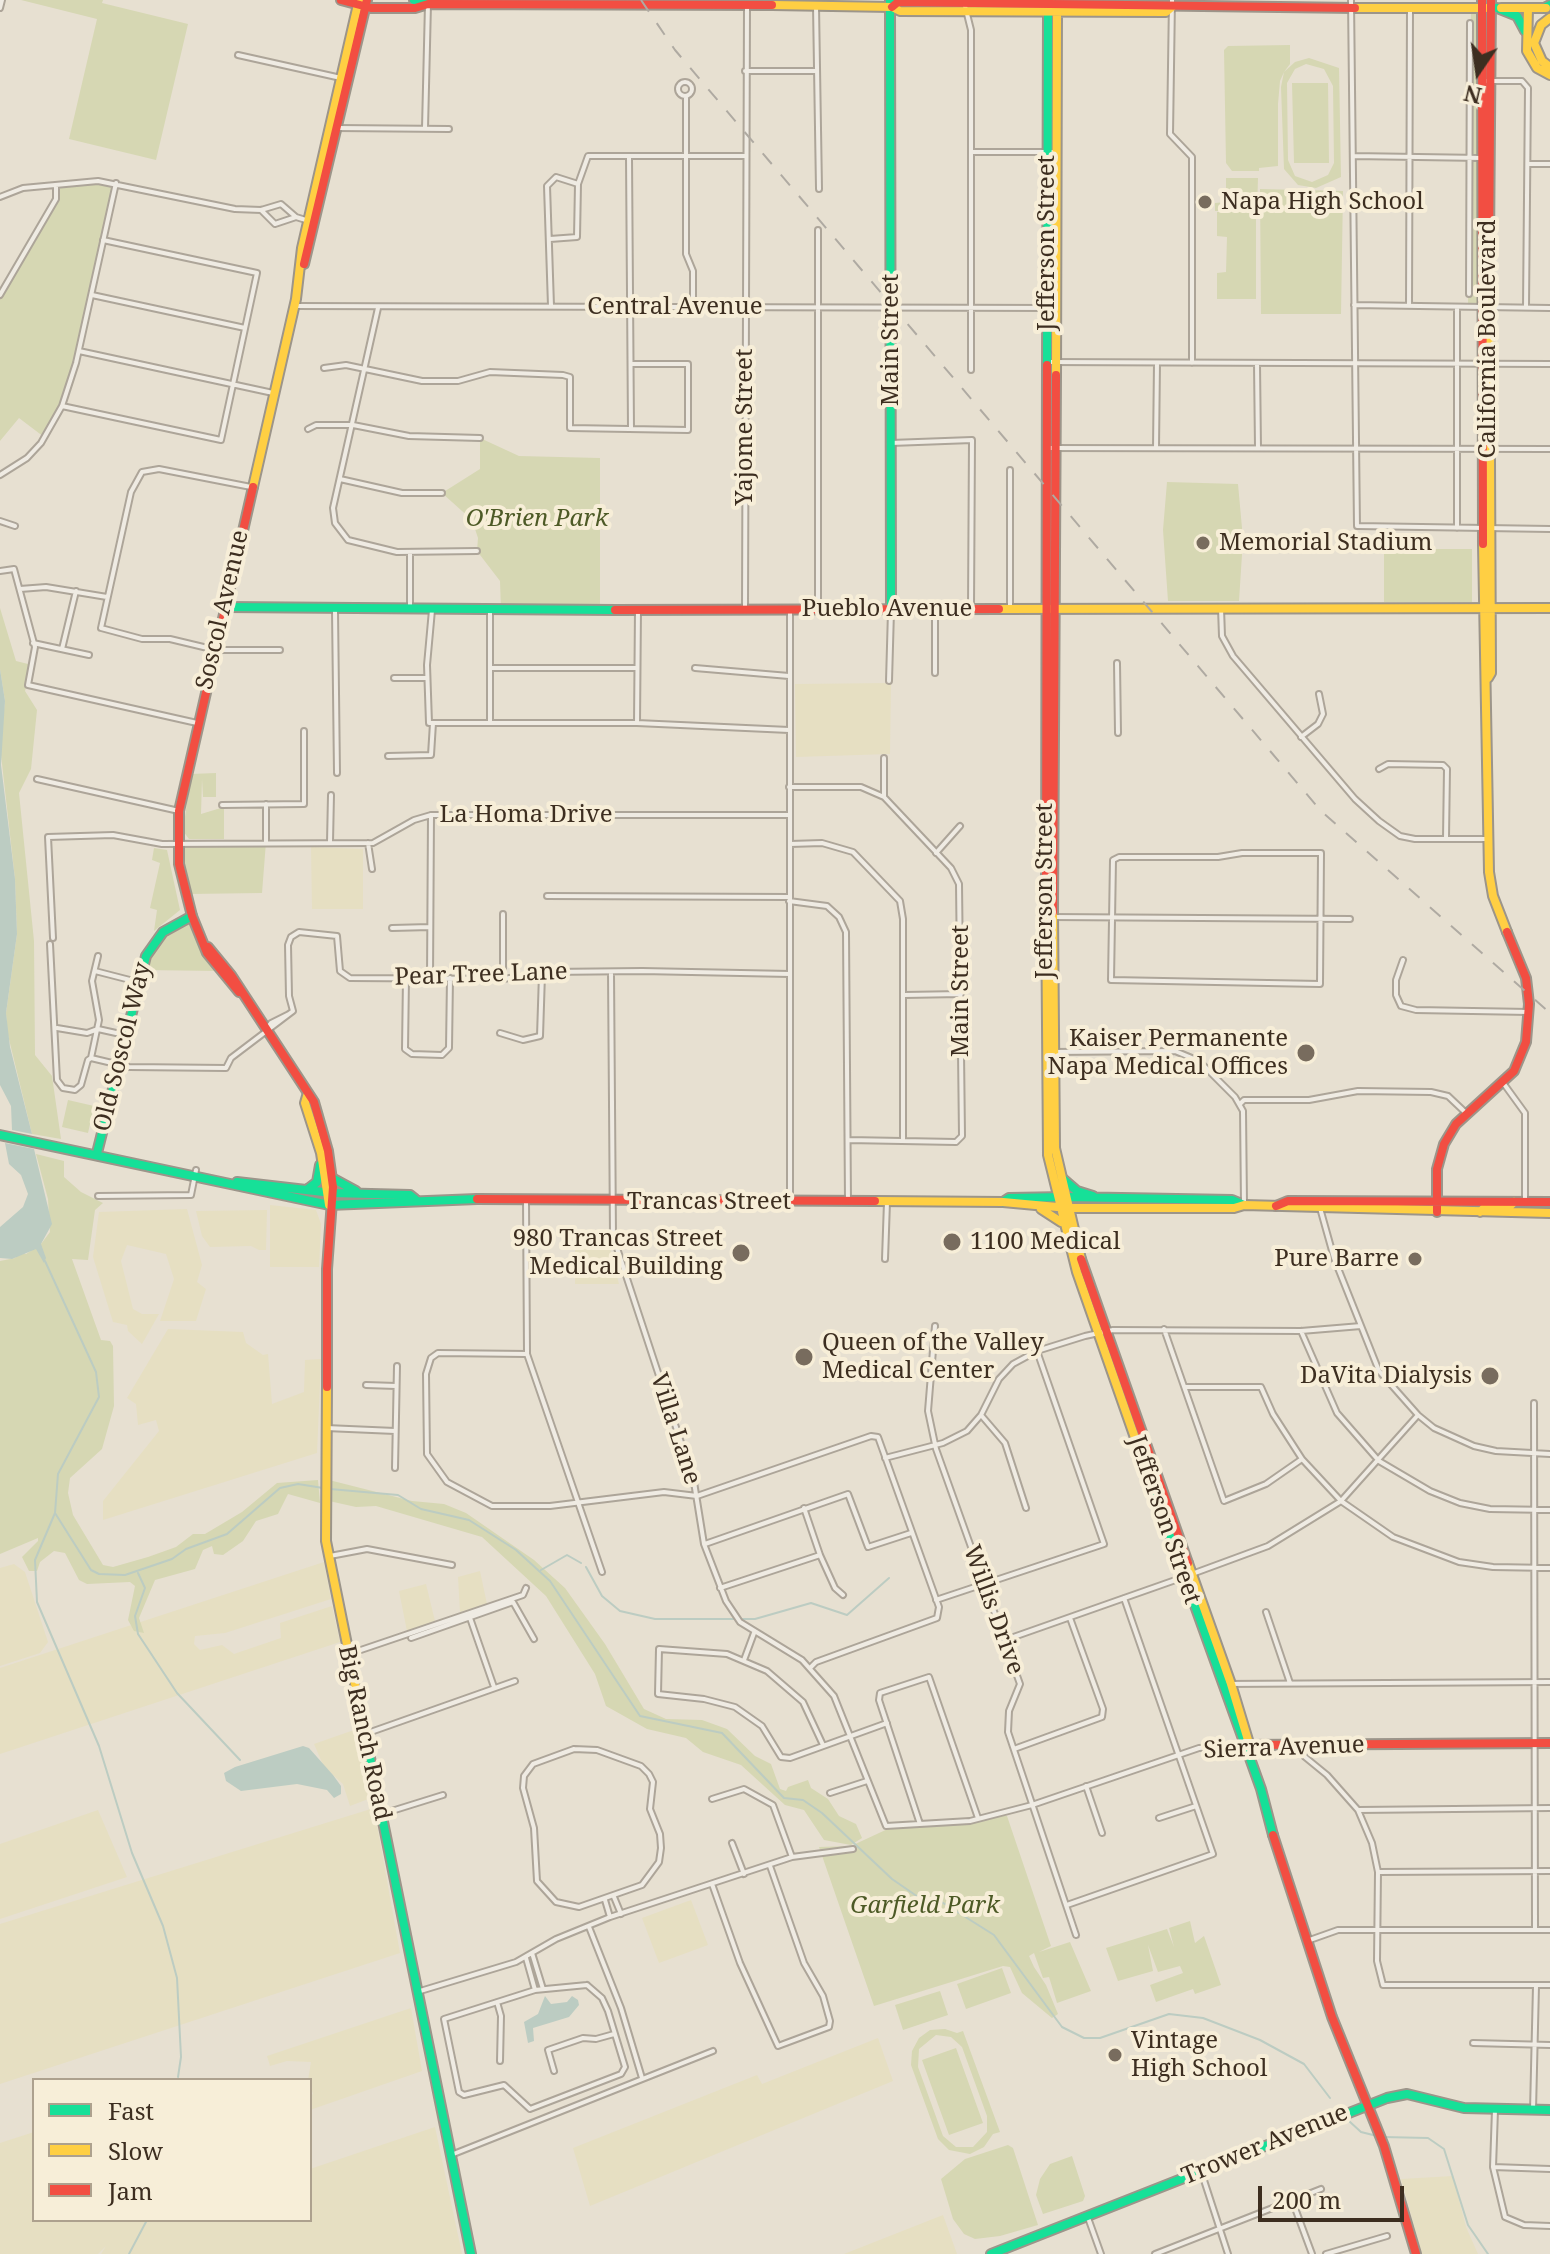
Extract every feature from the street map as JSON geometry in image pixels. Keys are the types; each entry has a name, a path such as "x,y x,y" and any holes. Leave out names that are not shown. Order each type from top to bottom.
{"main road":[{"path":"341,0 415,8 428,4"},
{"path":"414,0 428,4 692,3 747,6 761,3 816,6 827,3 891,3 900,11 966,5 1548,7"},
{"name":"Soscol Avenue","path":"329,1205 332,1178 325,1136 314,1102 307,1096 239,992 207,953 208,947 192,916 176,844 179,811 197,723 362,3"},
{"name":"Main Street","path":"891,3 891,611"},
{"path":"1489,5 1517,16 1527,35"},
{"name":"California Boulevard","path":"1436,1207 1437,1169 1444,1144 1467,1114 1504,1084 1524,1050 1529,1012 1526,978 1490,885 1488,839 1485,158 1489,5"},
{"name":"Jefferson Street","path":"1052,7 1048,1052 1057,1178 1068,1226 1101,1332 1227,1684 1241,1741 1245,1745 1332,2017 1384,2146 1416,2254"},
{"path":"1528,8 1530,59 1550,75"},
{"path":"1550,18 1541,25 1534,43 1542,61 1550,67"},
{"name":"Pueblo Avenue","path":"225,607 891,611 971,608 1550,608"},
{"name":"Old Soscol Way","path":"97,1153 117,1065 149,950 163,932 192,916"},
{"name":"Soscol Avenue","path":"307,1096 329,1192"},
{"path":"308,1110 313,1113 321,1136 325,1136"},
{"name":"Trancas Street","path":"0,1135 196,1172 235,1183 329,1192 410,1195 415,1199"},
{"path":"295,1189 307,1189 315,1184 321,1157"},
{"path":"332,1178 344,1188 379,1195"},
{"path":"1042,1197 1057,1178 1077,1191 1100,1198"},
{"name":"Trancas Street","path":"235,1183 249,1190 329,1205 415,1199 1003,1202 1064,1208 1232,1200 1244,1205"},
{"name":"Trancas Street","path":"1003,1202 1009,1198 1061,1197 1234,1208 1244,1205 1320,1208 1550,1202"},
{"name":"Trancas Street","path":"1276,1206 1288,1201 1346,1202 1480,1212 1550,1213"},
{"path":"1320,1208 1346,1202"},
{"path":"1480,1212 1484,1208 1509,1207 1514,1202"},
{"name":"Big Ranch Road","path":"329,1205 324,1489 328,1556 471,2254"},
{"path":"1034,1206 1068,1226 1080,1213 1092,1207"},
{"name":"Sierra Avenue","path":"1245,1745 1550,1743"},
{"name":"Trower Avenue","path":"991,2254 1368,2104 1407,2094 1464,2108 1550,2110"}],"street":[{"path":"0,8 2,0"},
{"path":"425,128 428,4"},
{"path":"1172,4 1170,134 1192,157 1192,363"},
{"path":"1351,4 1360,529 1550,529"},
{"path":"966,5 971,152 971,370"},
{"name":"Yajome Street","path":"745,609 747,6"},
{"path":"816,6 819,189"},
{"path":"1409,306 1412,157 1410,8"},
{"path":"1469,294 1470,23"},
{"path":"238,55 345,79"},
{"path":"745,71 816,71"},
{"path":"1486,81 1522,81 1528,88 1526,307"},
{"path":"686,96 686,254 693,271 693,307"},
{"path":"334,127 449,129"},
{"path":"971,152 1052,153"},
{"path":"550,239 577,237 578,184 588,156 746,156"},
{"path":"1353,156 1485,158"},
{"path":"629,157 631,429"},
{"path":"1529,164 1550,164"},
{"path":"551,306 547,186 556,177 578,184"},
{"path":"0,197 23,188 116,183 212,205 261,210 281,204 296,217 312,222"},
{"path":"0,475 27,458 41,443 62,406 79,351 116,183"},
{"path":"0,295 56,199 56,185"},
{"path":"261,210 275,224 287,223 296,217"},
{"path":"818,230 818,610"},
{"path":"62,406 221,440 257,273 103,240"},
{"path":"92,295 245,328"},
{"path":"1354,305 1550,308"},
{"name":"Central Avenue","path":"294,306 1051,308"},
{"path":"1457,307 1457,529"},
{"path":"378,308 333,508 342,536 355,542 410,553 477,551"},
{"path":"79,351 273,393"},
{"path":"1050,362 1550,364"},
{"path":"1156,448 1157,363"},
{"path":"324,368 365,368 422,381 458,381 490,372 563,375 570,377 570,428 688,430 688,364 632,364"},
{"path":"1257,364 1258,448"},
{"path":"308,429 316,425 353,425 409,436 480,438"},
{"path":"891,443 972,440 971,608"},
{"path":"1051,448 1550,449"},
{"path":"251,487 159,469 142,472 131,492 101,628 142,639 170,639 216,650 280,650"},
{"path":"1010,470 1010,609"},
{"path":"340,479 402,493 442,493"},
{"path":"0,521 15,526"},
{"path":"410,553 410,610"},
{"path":"0,571 14,569 20,589 33,643 28,685 197,723"},
{"path":"20,589 46,587 107,597"},
{"path":"62,649 76,591"},
{"path":"1221,608 1226,647 1355,799 1400,836 1488,839"},
{"path":"637,723 638,609"},
{"path":"790,609 790,1203"},
{"path":"935,609 935,673"},
{"path":"335,610 337,773"},
{"path":"388,756 431,755 427,678 432,610"},
{"path":"490,610 490,723"},
{"name":"Main Street","path":"889,681 891,611"},
{"path":"33,643 89,655"},
{"path":"1117,663 1118,733"},
{"path":"491,668 637,668"},
{"path":"695,668 789,676"},
{"path":"394,678 427,678"},
{"path":"1301,737 1318,724 1323,714 1319,694"},
{"path":"431,723 637,723 789,730"},
{"path":"222,805 304,804 304,731"},
{"path":"789,787 861,787 884,797 884,758"},
{"path":"1379,769 1388,764 1443,765 1447,769 1446,838"},
{"path":"37,779 179,811"},
{"path":"330,842 331,795"},
{"name":"Main Street","path":"848,1140 956,1142 962,1136 959,884 951,868 884,797"},
{"path":"266,804 266,842"},
{"path":"430,978 431,815"},
{"name":"La Homa Drive","path":"53,938 48,837 113,835 176,844 368,843 384,840 414,820 431,815 789,815"},
{"path":"936,853 960,826"},
{"path":"368,843 372,869"},
{"path":"790,844 822,843 844,848 861,857 897,896 903,919 903,1140"},
{"path":"1321,853 1320,984 1111,980 1112,915 1113,860 1119,857 1321,853"},
{"path":"547,896 789,899 818,902 839,917 846,932 848,1201"},
{"path":"503,914 503,979"},
{"path":"1049,917 1112,915 1350,919"},
{"path":"392,928 430,927"},
{"name":"Pear Tree Lane","path":"91,1058 117,1065 226,1068 231,1058 293,1011 289,996 288,945 291,937 299,932 337,936 340,968 345,976 503,979 542,974 611,972 790,974"},
{"path":"50,944 59,1085 71,1090 81,1085 98,1029 92,981 98,956"},
{"path":"1403,960 1396,980 1396,995 1401,1006 1416,1010 1529,1012"},
{"path":"95,971 130,980"},
{"name":"Villa Lane","path":"611,972 612,1201 617,1254 697,1496 704,1544 720,1588 740,1622 811,1667 840,1706 886,1826"},
{"path":"500,1033 531,1040 542,1034 542,974"},
{"path":"406,978 405,1049 412,1054 442,1055 449,1048 450,978"},
{"path":"904,995 961,994"},
{"path":"57,1027 87,1033 98,1029 125,1035"},
{"path":"1048,1052 1183,1053 1201,1063 1239,1104 1244,1118 1244,1205"},
{"path":"1504,1084 1525,1113 1525,1202"},
{"path":"1239,1104 1244,1100 1309,1100 1358,1091 1431,1092 1448,1096 1467,1114"},
{"path":"98,1196 191,1195 196,1172"},
{"path":"526,1200 527,1354 602,1572"},
{"path":"885,1259 887,1202"},
{"path":"1320,1208 1328,1241 1379,1371 1418,1415 1434,1428 1474,1446 1550,1454"},
{"name":"Willis Drive","path":"935,1326 928,1411 935,1445 1020,1684 1007,1717 1014,1749 1076,1935"},
{"path":"885,1458 935,1445 967,1431 981,1415 999,1379 1013,1364 1037,1351 1101,1332 1164,1329 1301,1331 1361,1326"},
{"path":"1164,1329 1224,1501 1266,1484 1302,1459"},
{"path":"1301,1331 1337,1413 1379,1461 1430,1491 1460,1503 1490,1509 1550,1510"},
{"path":"936,1600 1104,1544 1037,1351"},
{"path":"527,1354 438,1353 431,1358 426,1374 427,1454 447,1482 492,1506 521,1508 664,1492 697,1496 871,1436 878,1437 939,1607 932,1623 816,1662 811,1667"},
{"path":"395,1468 397,1366"},
{"path":"366,1385 397,1386"},
{"path":"1186,1387 1261,1387 1273,1414 1302,1459 1341,1501 1393,1537 1426,1552 1493,1567 1550,1568"},
{"path":"1534,1403 1535,1930"},
{"path":"981,1415 1005,1443 1026,1508"},
{"path":"1005,1640 1268,1546 1341,1501 1418,1415"},
{"path":"326,1428 396,1431"},
{"path":"704,1544 848,1494 868,1547 911,1533"},
{"path":"804,1508 820,1555 835,1588 843,1595"},
{"path":"328,1556 367,1549 452,1565"},
{"path":"720,1588 820,1555"},
{"path":"347,1655 523,1595 526,1588"},
{"path":"1067,1905 1213,1854 1124,1598"},
{"path":"411,1638 513,1602 534,1639"},
{"path":"1266,1612 1290,1683"},
{"path":"470,1618 494,1688"},
{"path":"1014,1749 1102,1717 1103,1709 1070,1618"},
{"path":"744,1660 754,1633"},
{"path":"823,1745 811,1716 793,1691 767,1671 744,1660 709,1651 659,1649 656,1691 660,1696 704,1699 735,1707 762,1726 781,1757 790,1758 887,1723"},
{"path":"920,1824 880,1693 929,1677 978,1818"},
{"path":"365,1734 515,1681"},
{"path":"1227,1684 1550,1682"},
{"name":"Sierra Avenue","path":"886,1826 957,1824 1032,1805 1179,1754 1209,1746 1245,1745"},
{"path":"1299,1746 1305,1757 1327,1775 1358,1810 1372,1843 1378,1872 1377,1961 1383,1985 1550,1985"},
{"path":"574,1749 597,1750 641,1766 653,1782 650,1809 660,1834 659,1862 642,1885 605,1900 579,1907 562,1905 543,1891 537,1881 534,1828 523,1788 528,1769 548,1756 574,1749"},
{"path":"830,1793 867,1781"},
{"path":"1086,1786 1102,1833"},
{"path":"712,1799 744,1789 773,1805 792,1857"},
{"path":"382,1814 443,1795"},
{"path":"1159,1818 1196,1806"},
{"path":"1358,1810 1550,1808"},
{"path":"732,1843 744,1874"},
{"path":"417,1992 526,1957 610,1917 792,1857 818,1851 853,1849"},
{"path":"712,1884 740,1963 778,2046 829,2027 830,2021 823,1996 804,1963 770,1866"},
{"path":"1378,1872 1550,1871"},
{"path":"614,1897 621,1914"},
{"path":"605,1900 610,1917"},
{"path":"589,1927 621,2008 642,2078"},
{"path":"1307,1941 1338,1930 1550,1930"},
{"path":"532,1953 543,1989"},
{"path":"526,1957 535,1990"},
{"path":"530,1973 537,1970"},
{"path":"587,1985 602,1998 625,2067 621,2074 541,2106 525,2108 508,2087 499,2084 464,2095 459,2092 444,2019 535,1990 587,1985"},
{"path":"1533,2110 1536,1986"},
{"path":"497,2002 501,2016 500,2061"},
{"path":"554,2071 548,2050 583,2038 614,2034"},
{"path":"1473,2043 1550,2045"},
{"path":"451,2155 713,2051"},
{"path":"541,2106 546,2116"},
{"path":"1495,2110 1493,2167 1505,2217 1510,2221 1550,2226"},
{"path":"1493,2167 1550,2169"},
{"path":"1201,2171 1228,2254"},
{"path":"1155,2254 1321,2189"},
{"path":"1292,2200 1312,2254"},
{"path":"1087,2215 1101,2254"},
{"path":"1326,2254 1387,2236"}],"shaded area":[{"path":"0,669 5,701 1,765 15,879 17,934 6,1013 10,1047 32,1134 12,1130 11,1106 0,1085"},
{"path":"891,683 890,754 796,757 795,684"},
{"path":"311,847 363,849 363,909 312,909"},
{"path":"5,1143 34,1149 52,1224 41,1244 46,1258 44,1263 36,1249 12,1259 0,1258 0,1227 23,1207 28,1194 21,1175 9,1164"},
{"path":"270,1205 316,1210 321,1224 319,1267 270,1267"},
{"path":"187,1209 202,1265 197,1282 206,1289 196,1321 160,1321 174,1279 166,1254 127,1245 121,1261 133,1309 142,1314 159,1314 142,1344 128,1331 127,1325 113,1322 93,1257 99,1212"},
{"path":"267,1210 266,1250 251,1246 210,1247 202,1236 196,1211"},
{"path":"606,1232 619,1284 575,1284 575,1233"},
{"path":"168,1329 243,1332 246,1343 263,1355 268,1354 272,1404 304,1392 305,1360 321,1359 317,1453 103,1520 103,1501 159,1431 156,1420 138,1425 136,1404 127,1398"},
{"path":"324,1562 331,1599 225,1633 195,1636 194,1644 200,1650 222,1645 234,1654 281,1638 280,1623 332,1606 340,1642 0,1754 0,1668"},
{"path":"14,1564 25,1572 48,1642 40,1653 0,1666 0,1568"},
{"path":"480,1571 487,1604 460,1612 458,1577"},
{"path":"426,1584 435,1621 407,1631 399,1591"},
{"path":"354,1730 371,1798 350,1806 343,1784 324,1767 314,1744"},
{"path":"303,1746 309,1748 333,1775 341,1786 341,1794 334,1798 327,1790 297,1784 241,1791 226,1781 224,1773 235,1767"},
{"path":"374,1808 400,1953 0,2084 0,1924"},
{"path":"98,1810 127,1877 0,1919 0,1844"},
{"path":"691,1900 708,1945 659,1963 642,1918"},
{"path":"545,1996 551,2004 567,2002 572,1996 579,2005 569,2017 533,2028 534,2041 528,2043 524,2022 538,2014"},
{"path":"411,2008 422,2071 312,2109 312,2078 308,2078 311,2062 287,2061 270,2066 267,2056"},
{"path":"878,2038 893,2081 590,2206 573,2148 757,2075 762,2084"},
{"path":"435,2127 462,2254 101,2254 106,2246 98,2254 0,2254 0,2143 32,2133 32,2222 312,2222 312,2168"},
{"path":"1453,2176 1466,2227 1478,2254 1422,2254 1401,2179"},
{"path":"943,2215 957,2254 844,2254"}],"green space":[{"path":"21,0 103,0 102,3 188,24 156,160 69,139 97,19"},
{"path":"1471,8 1482,9 1483,307 1468,307"},
{"path":"1290,45 1290,64 1280,81 1278,166 1259,168 1259,171 1232,171 1226,163 1224,50 1228,46"},
{"path":"1309,58 1339,68 1341,177 1316,188 1298,185 1284,169 1281,87 1284,72 1295,62","holes":["1306,64 1324,69 1333,86 1334,163 1328,175 1312,182 1295,176 1288,160 1287,83 1295,69"]},
{"path":"1292,83 1328,83 1329,163 1294,163"},
{"path":"1226,178 1258,178 1257,211 1215,211 1215,203 1226,202"},
{"path":"98,181 116,183 76,363 62,406 44,437 19,418 0,441 0,293 56,200 56,185"},
{"path":"1260,189 1343,191 1341,314 1261,314"},
{"path":"1217,212 1256,212 1256,299 1217,299 1217,273 1226,272 1227,237 1217,236"},
{"name":"O'Brien Park","path":"480,438 519,456 600,458 600,610 501,610 500,581 477,551 478,538 472,520 442,493 480,469"},
{"name":"Memorial Stadium","path":"1167,482 1238,484 1243,539 1239,601 1168,601 1163,530"},
{"path":"1384,549 1472,549 1472,602 1384,602"},
{"path":"0,608 16,661 32,665 25,691 37,710 31,769 19,793 34,941 35,1055 52,1076 61,1139 32,1134 7,1031 6,1013 17,934 15,879 0,746 5,701 0,669"},
{"path":"216,773 216,797 203,797 202,779 201,814 224,807 224,839 189,839 183,831 191,774"},
{"path":"266,842 262,893 189,894 182,860 186,843"},
{"path":"154,848 167,850 180,910 154,931 157,910 150,908 160,863 152,860"},
{"path":"190,917 219,971 141,970 163,932"},
{"path":"68,1100 94,1106 88,1133 62,1127"},
{"path":"36,1154 64,1161 64,1177 81,1192 103,1203 95,1210 88,1260 72,1259 101,1340 110,1341 113,1346 114,1406 102,1449 70,1478 68,1493 73,1515 103,1565 113,1567 148,1557 176,1547 193,1534 205,1534 242,1512 277,1483 318,1480 320,1503 288,1494 278,1514 256,1521 243,1541 223,1555 214,1554 212,1546 203,1550 195,1569 155,1580 139,1618 144,1633 134,1631 128,1620 135,1586 130,1582 87,1584 79,1580 65,1553 54,1551 40,1562 37,1571 29,1571 22,1557 38,1538 0,1554 0,1261 15,1258 20,1252 26,1254 41,1244 50,1232 48,1199"},
{"path":"329,1480 412,1501 444,1504 466,1513 534,1560 565,1588 605,1644 644,1709 666,1719 702,1720 727,1729 755,1756 771,1764 780,1789 786,1791 788,1787 808,1780 811,1788 828,1799 839,1816 856,1824 862,1838 851,1845 824,1840 804,1810 785,1805 741,1765 703,1752 686,1738 647,1729 606,1706 595,1674 546,1596 482,1537 376,1506 356,1507 329,1501"},
{"name":"Garfield Park","path":"1007,1816 1051,1946 1039,1952 1070,1942 1091,1991 1057,2003 1049,1977 1043,1978 1034,1953 1029,1956 1058,2014 1052,2018 1022,1993 1010,1967 1003,1966 874,2006 819,1847 851,1846 892,1827"},
{"path":"1190,1921 1195,1943 1204,1936 1221,1985 1195,1994 1193,1989 1156,2002 1150,1985 1183,1973 1180,1966 1158,1972 1148,1945 1153,1971 1118,1981 1106,1948 1167,1929 1174,1947 1169,1928"},
{"path":"1002,1968 1011,1993 966,2009 957,1984"},
{"path":"940,1991 948,2015 903,2030 895,2005"},
{"path":"930,2030 963,2031 1000,2132 993,2134 984,2147 970,2154 949,2150 938,2139 911,2065 912,2051 919,2038","holes":["936,2035 951,2037 962,2047 987,2116 987,2132 973,2147 956,2147 943,2136 918,2067 919,2049"]},
{"path":"956,2048 983,2123 949,2135 922,2060"},
{"path":"1008,2145 1013,2148 1038,2225 1000,2236 975,2239 964,2234 953,2219 941,2179 965,2159"},
{"path":"1072,2156 1085,2196 1083,2201 1043,2214 1036,2195 1040,2179 1050,2164"}],"waterway":[{"path":"45,1261 96,1372 99,1397 58,1474 55,1513 91,1570 99,1574 125,1575 172,1559 186,1549 227,1534 280,1488 298,1484 323,1488"},
{"path":"330,1489 398,1495 421,1509 469,1520 516,1550 550,1581 640,1716 722,1733 784,1798 803,1800 822,1813 892,1879 921,1899 940,1901 994,1935 1062,2027 1084,2038 1100,2038 1169,2014 1203,2018 1260,2040 1304,2064 1330,2098"},
{"path":"55,1513 35,1560 37,1602 99,1746 132,1853 163,1926 177,1978 181,2057 178,2077"},
{"path":"541,1570 567,1555 581,1563"},
{"path":"586,1567 602,1596 620,1611 655,1619 755,1619 811,1603 847,1615 889,1578"},
{"path":"138,1573 145,1588 135,1616 138,1634 177,1693 240,1760"},
{"path":"1349,2121 1361,2132 1377,2136"},
{"path":"1383,2137 1428,2138 1444,2149 1468,2225 1488,2254"},
{"path":"129,2254 146,2222"}],"railway":[{"path":"641,0 675,50 1321,811 1550,1013"}],"traffic: fast":[{"path":"414,0 428,4"},
{"path":"890,0 891,611"},
{"path":"1047,365 1048,12 1052,0"},
{"path":"1544,8 1550,5"},
{"path":"1497,8 1517,16 1525,31"},
{"path":"225,607 615,610"},
{"path":"97,1153 146,956 163,932 192,916"},
{"path":"0,1135 329,1205 477,1199"},
{"path":"308,1189 317,1182 320,1165"},
{"path":"332,1178 356,1191"},
{"path":"1062,1178 1077,1191 1093,1196"},
{"path":"237,1182 332,1193 410,1195 415,1199"},
{"path":"1003,1202 1009,1198 1066,1197 1232,1200 1244,1205"},
{"path":"1148,1475 1261,1789 1273,1835"},
{"path":"369,1753 471,2254"},
{"path":"991,2254 1387,2098 1407,2094 1464,2108 1550,2110"}],"traffic: slow":[{"path":"253,487 296,299 302,248 359,0"},
{"path":"1052,4 1057,12 1056,375"},
{"path":"772,5 892,7 900,11 1166,12 1172,7"},
{"path":"1355,8 1486,8"},
{"path":"1501,8 1546,8"},
{"path":"1528,8 1527,51 1537,68 1550,75"},
{"path":"1550,18 1541,25 1534,43 1542,61 1550,67"},
{"path":"1488,678 1491,673 1489,246"},
{"path":"1483,544 1489,872 1493,896 1507,932"},
{"path":"999,609 1550,608"},
{"path":"1046,896 1048,1155 1077,1272 1148,1475"},
{"path":"1053,912 1055,1148 1081,1259"},
{"path":"307,1096 305,1103 321,1153 329,1205"},
{"path":"875,1201 1003,1202 1068,1208 1234,1208 1244,1205 1550,1213"},
{"path":"1480,1212 1484,1208 1509,1207 1514,1202"},
{"path":"1041,1209 1061,1222"},
{"path":"327,1387 326,1541 369,1753"},
{"path":"1188,1563 1231,1684 1248,1740 1245,1745"}],"traffic: jam":[{"path":"341,0 371,8 415,8 428,4 772,5"},
{"path":"304,264 367,0"},
{"path":"1482,0 1483,544"},
{"path":"1489,246 1491,0"},
{"path":"892,7 898,2 1355,8"},
{"path":"1046,896 1047,365"},
{"path":"1053,912 1056,375"},
{"path":"239,992 207,953 192,916 179,864 179,811 253,487"},
{"path":"615,610 999,609"},
{"path":"1437,1212 1437,1169 1444,1144 1456,1124 1514,1071 1526,1042 1529,1004 1526,978 1507,932"},
{"path":"208,947 231,975 314,1102 328,1151 333,1187 327,1269 327,1387"},
{"path":"477,1199 875,1201"},
{"path":"1276,1206 1288,1201 1550,1202"},
{"path":"1081,1259 1188,1563"},
{"path":"1245,1745 1550,1743"},
{"path":"1273,1835 1332,2017 1384,2146 1416,2254"}],"place":[{"name":"Napa High School","path":"1205,202"},
{"name":"Memorial Stadium","path":"1203,543"},
{"name":"Kaiser Permanente Napa Medical Offices","path":"1306,1053"},
{"name":"1100 Medical","path":"952,1242"},
{"name":"980 Trancas Street Medical Building","path":"741,1253"},
{"name":"Pure Barre","path":"1415,1259"},
{"name":"Queen of the Valley Medical Center","path":"804,1357"},
{"name":"DaVita Dialysis","path":"1490,1376"},
{"name":"Vintage High School","path":"1115,2055"}]}
